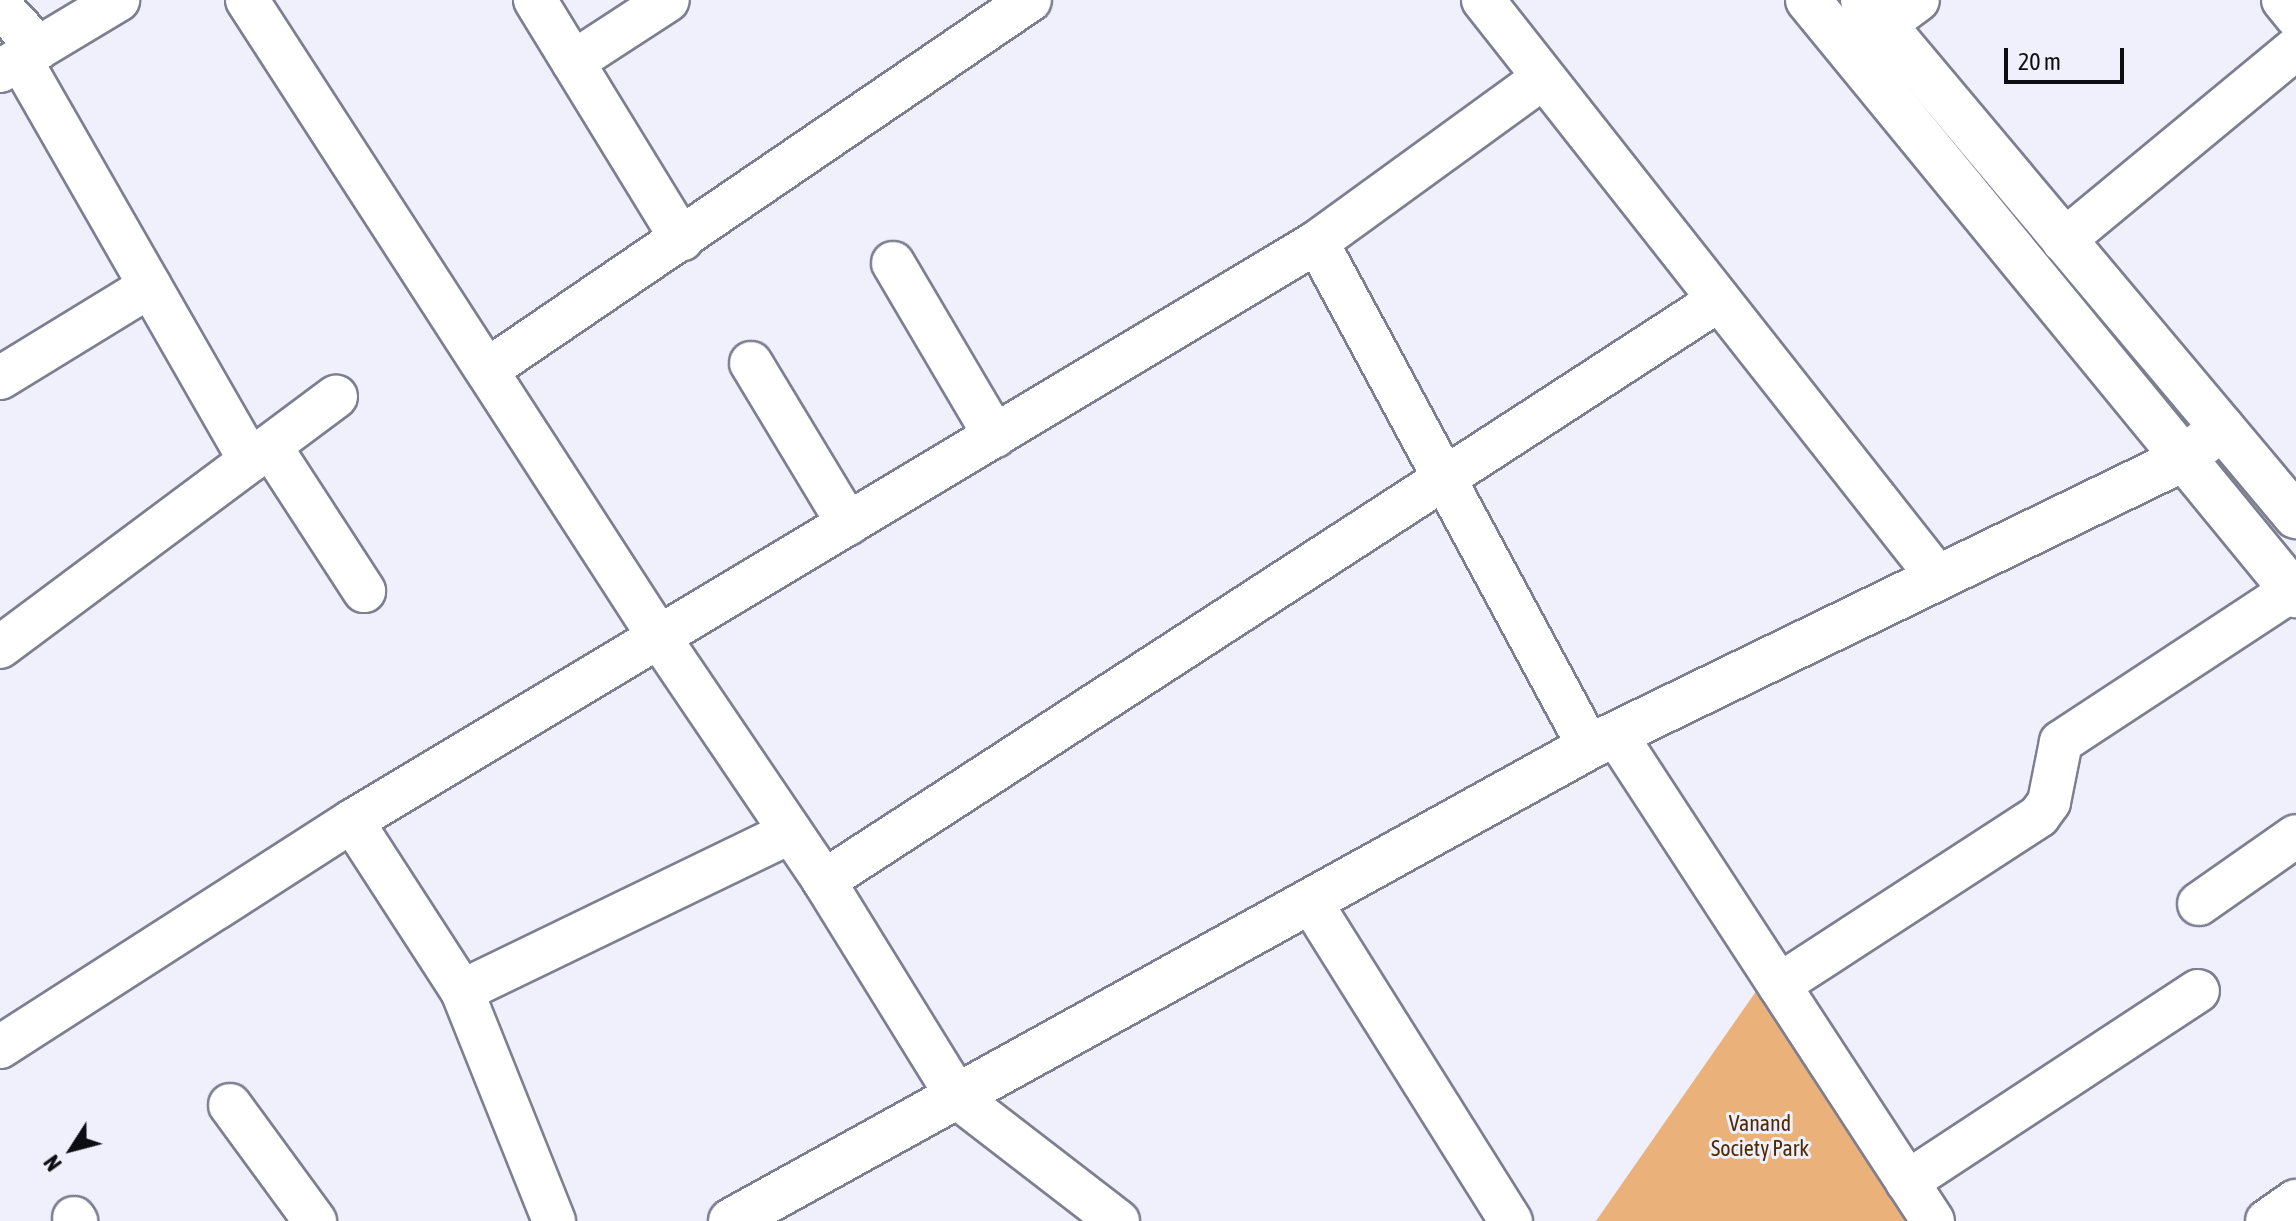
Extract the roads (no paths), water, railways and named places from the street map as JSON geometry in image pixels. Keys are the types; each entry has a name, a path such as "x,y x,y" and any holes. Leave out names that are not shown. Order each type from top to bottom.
{"street":[{"path":"19,59 118,0"},
{"path":"247,0 659,637 824,881 958,1098 1118,1221"},
{"path":"535,0 682,240"},
{"path":"573,62 668,0"},
{"path":"1483,0 1937,576"},
{"path":"1779,985 2039,816 2049,802 2061,742 2294,592 2181,460 1808,0"},
{"path":"2283,0 2296,16"},
{"path":"487,370 682,240 1024,2"},
{"path":"0,6 19,59 150,286 260,453 364,591"},
{"path":"1888,8 2063,241 2296,516"},
{"path":"2063,241 2296,48"},
{"path":"0,1047 352,821 1317,242 1543,78"},
{"path":"1317,242 1444,479 1603,741 1779,985 1933,1221"},
{"path":"893,263 995,436"},
{"path":"0,378 150,286"},
{"path":"824,881 1719,300"},
{"path":"751,363 848,524"},
{"path":"0,647 336,397"},
{"path":"731,1221 1603,741 2181,460 2222,428"},
{"path":"352,821 462,991 554,1221"},
{"path":"462,991 791,832"},
{"path":"2199,904 2296,836"},
{"path":"1310,901 1511,1221"},
{"path":"1907,1182 2198,991"},
{"path":"230,1105 315,1221"},
{"path":"2267,1221 2296,1201"}],"park label":[{"name":"Vanand Society Park","path":"1760,1136"}]}
